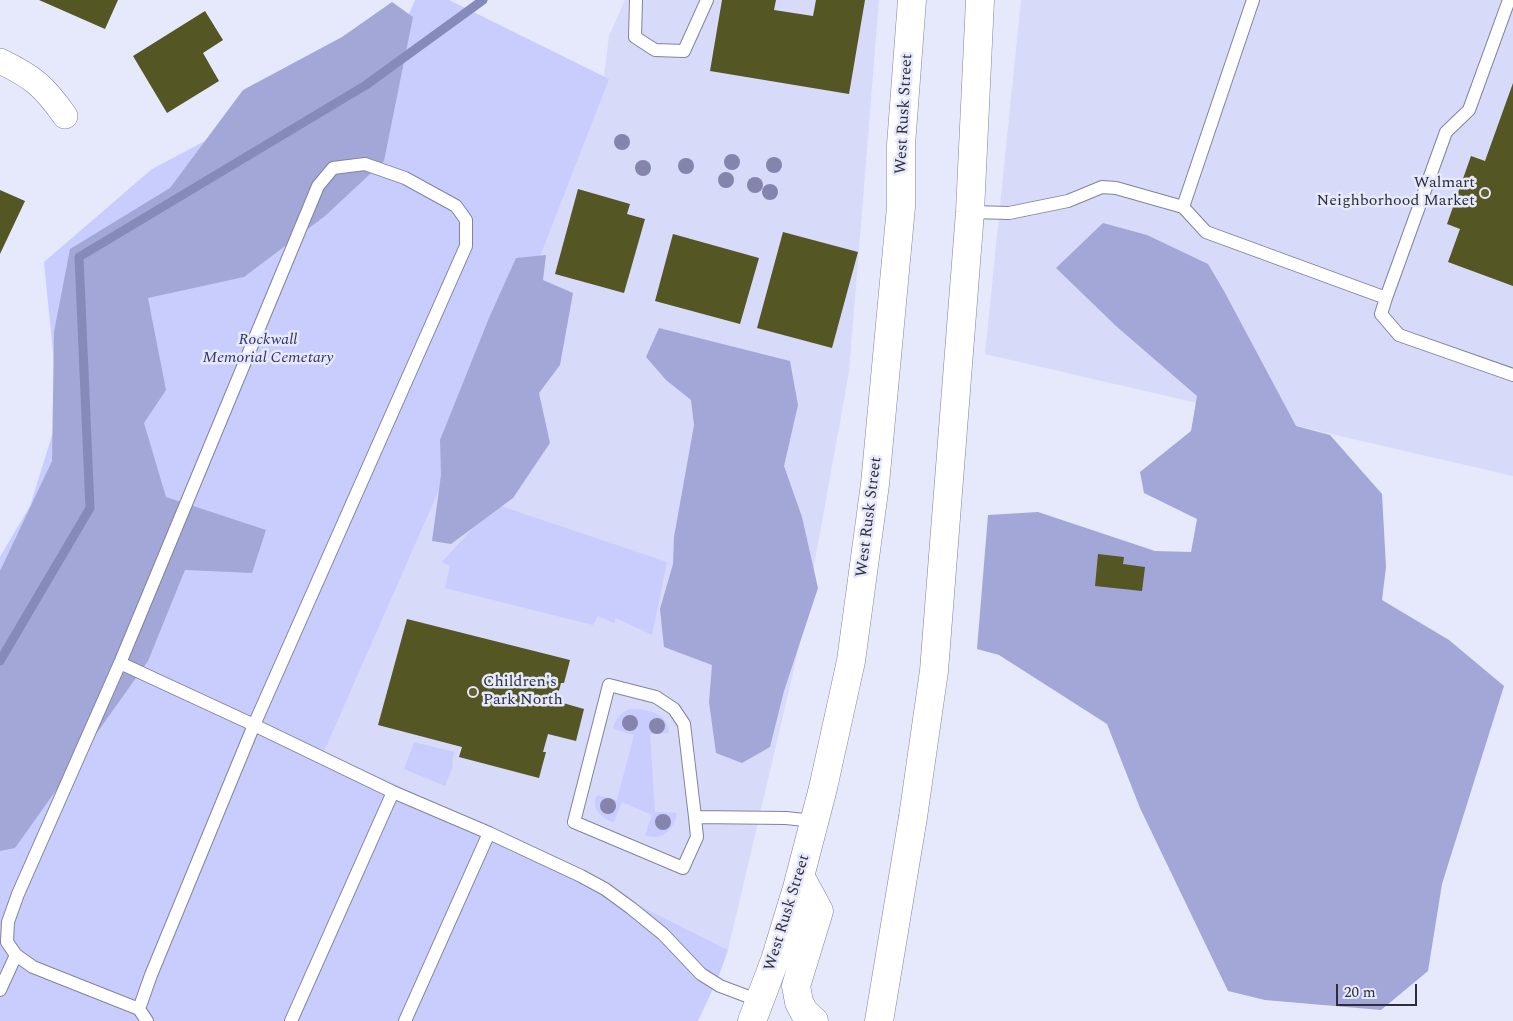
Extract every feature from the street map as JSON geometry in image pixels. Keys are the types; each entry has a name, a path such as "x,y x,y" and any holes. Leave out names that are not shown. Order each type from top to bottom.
{"main road":[{"name":"West Rusk Street","path":"755,1014 778,950 800,876 851,661 875,484 901,207 901,145 912,0"},
{"path":"858,1021 881,1011 913,817 934,670 970,212 980,0"},
{"path":"800,876 819,912 796,986 799,1002 804,1012 814,1021"}],"street":[{"path":"0,61 26,74 48,92 66,116"}],"lane":[{"path":"636,0 635,37 655,50 684,51 708,0"},
{"path":"1183,207 1253,0"},
{"path":"1509,0 1469,110 1446,132 1380,314 1399,334 1513,375"},
{"path":"139,1009 151,974 254,725 466,246 466,220 456,206 404,178 365,164 334,168 318,186 120,663 18,894 8,922 7,942 16,956 33,967 139,1009 147,1021"},
{"path":"970,212 1009,213 1068,201 1102,187 1116,188 1183,207 1206,232 1386,298"},
{"path":"120,663 393,792 489,833 605,889 663,934 701,974 720,986 755,1014"},
{"path":"609,685 656,697 674,710 684,724 695,817 697,837 683,868 574,822 609,685"},
{"path":"290,1021 393,792"},
{"path":"695,817 786,818 814,822"},
{"path":"405,1021 489,833"},
{"path":"0,990 16,956"}],"shaded area":[{"path":"625,0 879,0 849,372 800,643 728,950 324,752 527,290 602,94 609,36"},
{"path":"1021,0 1513,0 1513,476 985,354"},
{"path":"392,2 413,17 384,161 325,216 244,277 148,298 166,390 144,423 166,497 266,530 252,573 185,570 148,661 15,848 0,851 0,571 52,461 54,332 70,249 170,188 243,90 342,37"},
{"path":"1103,223 1147,235 1208,264 1296,426 1330,435 1382,494 1386,567 1382,600 1449,640 1504,686 1442,884 1428,971 1381,1010 1265,1000 1228,991 1140,808 1107,724 999,655 977,649 988,515 1038,512 1155,551 1191,552 1197,519 1144,493 1140,472 1191,431 1197,396 1116,326 1056,268"},
{"path":"546,255 543,280 573,293 560,365 539,393 550,443 513,498 451,544 432,541 441,475 440,440 489,318 516,258"},
{"path":"659,328 790,361 798,405 784,466 802,517 818,588 784,691 770,747 742,763 716,753 709,702 712,665 664,647 660,609 673,564 674,537 694,425 691,400 666,380 646,357"}],"green space":[{"name":"Rockwall Memorial Cemetary","path":"415,0 449,0 609,79 527,290 324,752 391,782 728,950 718,978 698,1021 0,1021 0,557 30,506 59,413 44,262 152,169 398,39"},
{"path":"495,504 667,562 652,635 616,618 614,623 598,616 593,625 445,588 450,566 442,562"},
{"path":"630,709 656,713 661,716 668,726 669,733 650,734 655,812 677,813 676,819 667,833 657,837 645,835 652,815 622,802 614,822 612,822 598,812 595,804 597,795 617,800 634,735 614,729 613,727 619,716"},
{"path":"414,742 454,752 453,766 445,786 404,769"}],"building":[{"path":"39,0 118,0 105,29"},
{"path":"722,0 776,0 774,10 813,16 816,0 865,0 849,94 710,71"},
{"path":"205,11 223,40 203,53 219,81 167,113 133,56"},
{"name":"Walmart Neighborhood Market","path":"1513,83 1513,286 1448,262 1460,229 1447,224 1471,156 1485,161"},
{"path":"578,189 630,204 627,214 645,219 624,293 555,274"},
{"path":"0,190 25,201 0,254"},
{"path":"783,232 858,252 832,348 757,328"},
{"path":"673,234 759,258 740,324 655,301"},
{"path":"1098,554 1124,557 1123,564 1145,567 1142,591 1095,586"},
{"name":"Children's Park North","path":"407,619 570,660 564,683 561,683 556,701 584,709 576,741 548,734 543,752 546,752 539,778 459,757 462,747 378,725"}],"waterway":[{"path":"0,661 90,508 79,257 366,85 483,0"}],"place":[{"name":"Walmart Neighborhood Market","path":"1485,193"},
{"name":"Children's Park North","path":"473,692"}]}
